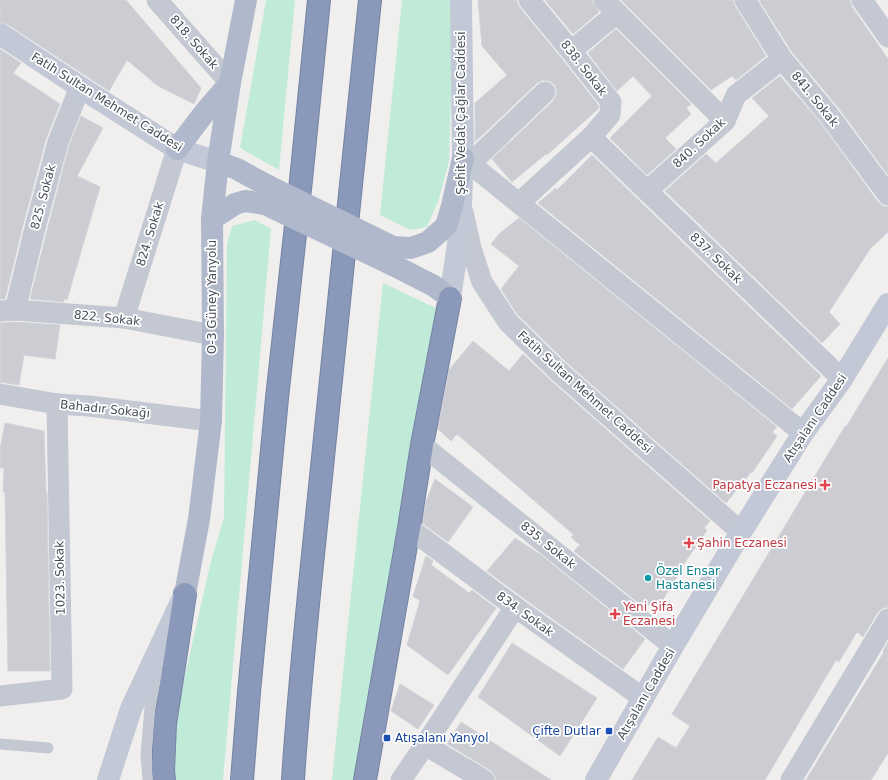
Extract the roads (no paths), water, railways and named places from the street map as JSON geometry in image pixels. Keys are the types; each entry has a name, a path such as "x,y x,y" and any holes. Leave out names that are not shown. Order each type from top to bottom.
{"highway":[{"path":"242,780 276,406 319,0"},
{"path":"293,780 298,709 327,412 370,0"},
{"path":"365,780 422,445 450,298"},
{"path":"164,780 165,724 185,594"}],"main road":[{"name":"O-3 Güney Yanyolu","path":"185,594 199,519 211,421 213,335 212,219 218,162 230,83 246,0"},
{"name":"Şehit Vedat Çağlar Caddesi","path":"450,298 458,244 461,202 467,161 461,0"},
{"name":"Fatih Sultan Mehmet Caddesi","path":"0,34 177,149 218,162"},
{"path":"177,149 205,112 230,83"},
{"path":"393,256 428,242 446,226 467,161"},
{"path":"218,162 237,169 266,195 393,256 450,298"},
{"path":"212,219 235,204 266,195"},
{"name":"Atışalanı Caddesi","path":"596,780 741,532 803,433 842,380 888,304"},
{"path":"108,780 131,709 185,594"}],"street":[{"name":"818. Sokak","path":"157,0 230,83"},
{"name":"838. Sokak","path":"519,203 591,137 610,115 611,102 529,0"},
{"name":"841. Sokak","path":"745,0 782,59 828,114 888,195"},
{"path":"862,0 888,37"},
{"path":"571,51 611,7 725,122"},
{"name":"840. Sokak","path":"647,191 725,122 736,95 782,59"},
{"name":"825. Sokak","path":"7,310 35,228 58,142 80,87"},
{"path":"545,92 467,161 803,433"},
{"name":"837. Sokak","path":"591,137 842,380"},
{"name":"824. Sokak","path":"124,318 177,149"},
{"name":"Fatih Sultan Mehmet Caddesi","path":"461,202 471,248 482,282 508,322 557,370 741,532"},
{"name":"822. Sokak","path":"7,310 124,318 213,335"},
{"name":"Bahadır Sokağı","path":"0,394 57,404 89,406 211,421"},
{"name":"1023. Sokak","path":"0,696 62,689 57,404"},
{"name":"835. Sokak","path":"422,445 673,646"},
{"name":"834. Sokak","path":"409,528 515,607 644,698"},
{"path":"401,780 515,607"},
{"path":"791,780 888,619"},
{"path":"425,745 484,780"}],"lane":[{"path":"148,780 146,755 150,707 159,663 185,594"},
{"path":"0,744 48,748"}],"place":[{"name":"Papatya Eczanesi","path":"825,485"},
{"name":"Şahin Eczanesi","path":"689,543"},
{"name":"Özel Ensar Hastanesi","path":"648,578"},
{"name":"Yeni Şifa Eczanesi","path":"615,614"},
{"name":"Çifte Dutlar","path":"609,731"},
{"name":"Atışalanı Yanyol","path":"387,738"}]}
